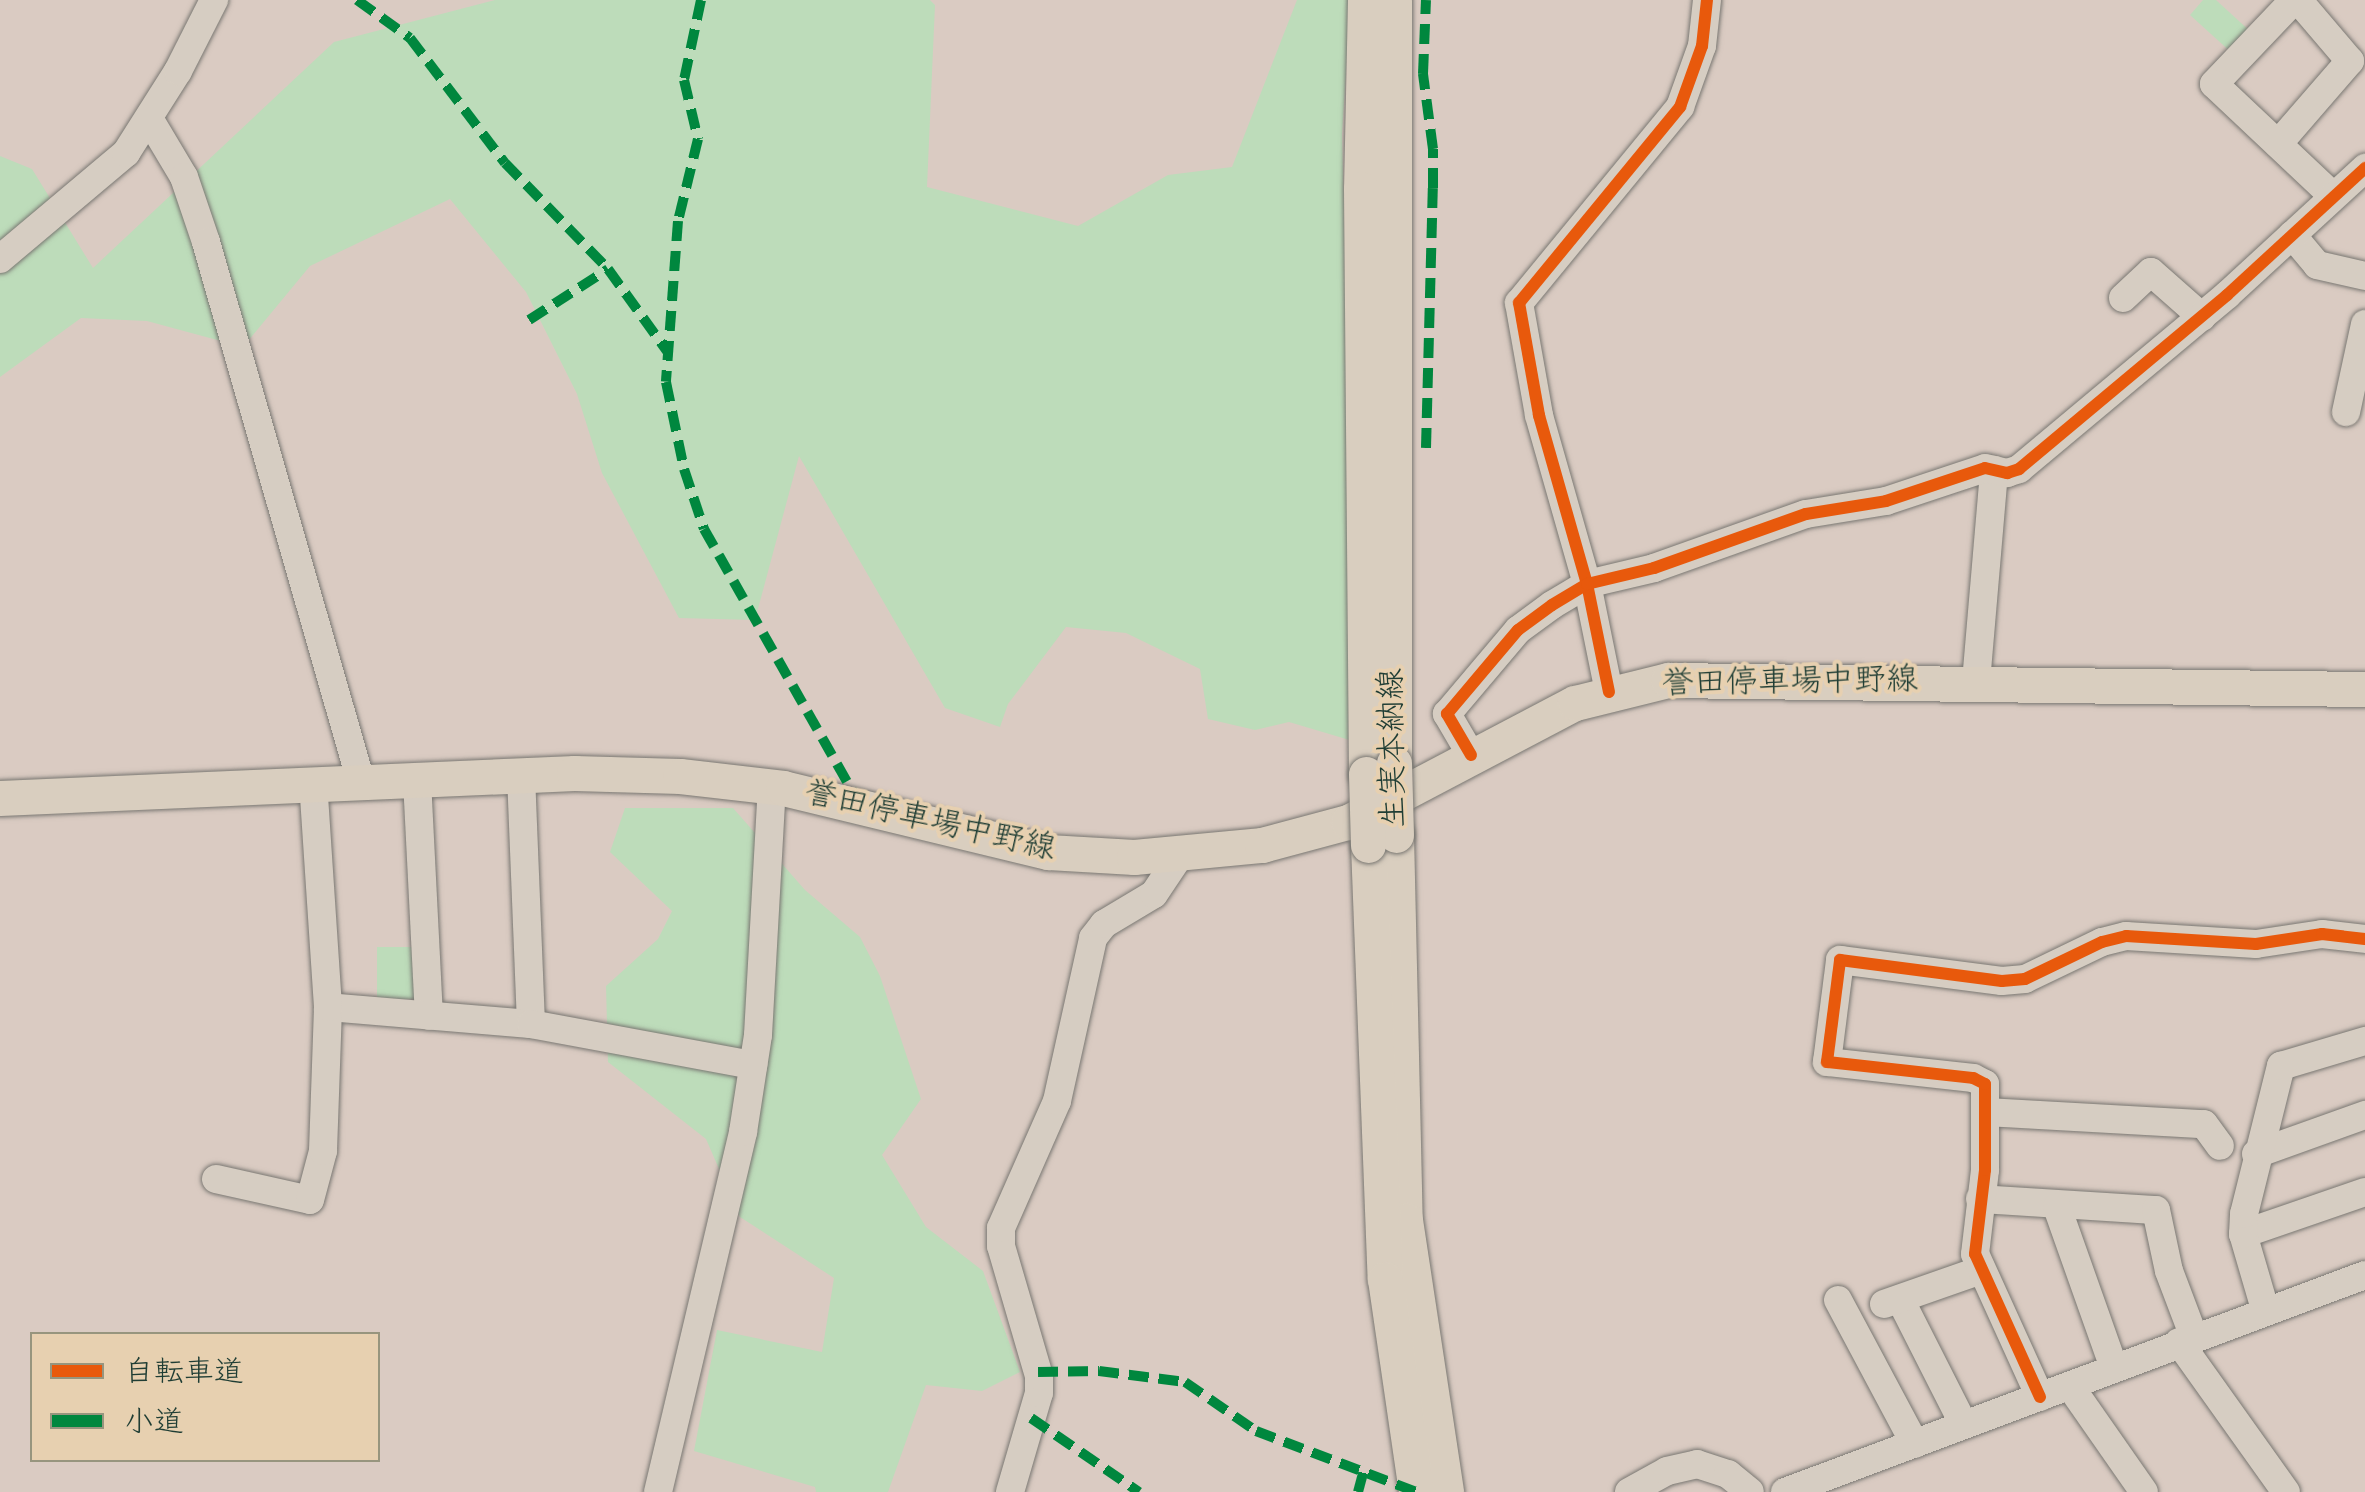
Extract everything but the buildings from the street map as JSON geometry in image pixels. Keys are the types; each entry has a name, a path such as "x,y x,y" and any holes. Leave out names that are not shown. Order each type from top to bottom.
{"main road":[{"name":"生実本納線","path":"1365,0 1361,190 1382,840 1384,1279 1416,1492"},
{"name":"生実本納線","path":"1380,768 1394,0"},
{"name":"誉田停車場中野線","path":"0,798 520,775 680,776 772,786 1048,852 1180,855 1262,845 1348,822 1575,703 1668,680 2365,690"},
{"name":"生実本納線","path":"1382,840 1405,1220 1446,1492"}],"street":[{"path":"0,259 126,153 150,120 214,0"},
{"path":"1609,692 1587,584 1539,415 1520,303 1680,108 1702,46 1708,0"},
{"path":"2278,144 2350,61 2296,0 2214,84 2333,196"},
{"path":"150,120 184,176 206,242 361,782"},
{"path":"1471,756 1447,714 1518,630 1587,584 1654,568 1806,514 1886,501 1985,468 2007,474 2019,469 2202,317 2365,168"},
{"path":"2292,234 2317,266 2365,276"},
{"path":"2123,298 2151,272 2202,317"},
{"path":"2346,412 2365,324"},
{"path":"1976,682 1994,470"},
{"path":"520,775 531,1024"},
{"path":"417,780 430,1016"},
{"path":"216,1179 310,1200 323,1152 328,1008 313,784"},
{"path":"658,1492 739,1156 753,1064 772,786"},
{"path":"1010,1492 1039,1393 1040,1376 1001,1246 1001,1228 1056,1101 1093,938 1104,924 1154,894 1180,855"},
{"path":"2040,1397 1974,1254 1985,1084 1973,1078 1827,1062 1840,960 2002,981 2025,979 2102,942 2126,936 2256,944 2322,934 2365,938"},
{"path":"328,1008 531,1024 753,1064"},
{"path":"2265,1309 2243,1234 2256,1154 2281,1066 2365,1041"},
{"path":"1986,1112 2204,1124 2220,1146"},
{"path":"2256,1154 2365,1115"},
{"path":"2243,1234 2365,1192"},
{"path":"1980,1199 2056,1207 2156,1210 2186,1340 2286,1492"},
{"path":"2056,1207 2114,1368"},
{"path":"1964,1425 1892,1302 1982,1270"},
{"path":"1785,1492 2265,1309 2365,1275"},
{"path":"1838,1300 1915,1444"},
{"path":"2070,1386 2144,1492"},
{"path":"1629,1492 1667,1471 1697,1464 1728,1474 1750,1492"}],"green space":[{"path":"495,0 930,0 935,5 927,187 1078,226 1168,175 1232,167 1297,0 1351,0 1342,134 1354,555 1373,747 1289,722 1255,730 1208,719 1200,669 1126,633 1066,627 1008,704 1000,727 945,708 799,456 755,620 679,618 602,473 577,394 526,292 450,199 310,266 243,347 147,321 81,318 0,377 0,156 32,169 93,268 334,42"},
{"path":"2203,0 2216,0 2252,33 2233,54 2190,15"},
{"path":"625,808 733,808 805,890 860,937 880,976 921,1099 882,1155 926,1227 983,1271 1020,1372 982,1391 926,1385 888,1492 816,1492 815,1487 694,1451 717,1330 822,1352 834,1278 740,1217 706,1139 608,1062 606,986 658,939 672,911 610,852"},
{"path":"377,947 422,947 422,999 377,999"}],"marked path":[{"path":"357,0 410,38 505,163 608,269 667,351"},
{"path":"701,0 684,80 698,139 678,221 666,382 684,469 704,529 860,805"},
{"path":"1426,0 1423,74 1433,149 1433,188 1426,448"},
{"path":"529,320 608,269"},
{"path":"1038,1372 1099,1371 1185,1382 1256,1431 1417,1492"},
{"path":"1031,1418 1139,1492"},
{"path":"1358,1492 1364,1469"}],"cycle path":[{"path":"1609,692 1587,584 1539,415 1519,303 1680,107 1702,46 1707,0"},
{"path":"1471,755 1447,714 1518,630 1552,605 1587,584 1654,568 1806,514 1886,501 1985,468 2007,473 2019,469 2227,295 2365,168"},
{"path":"2040,1397 1975,1254 1985,1170 1985,1084 1973,1078 1827,1062 1840,960 2002,981 2025,979 2102,942 2126,936 2256,944 2322,934 2365,939"}]}
